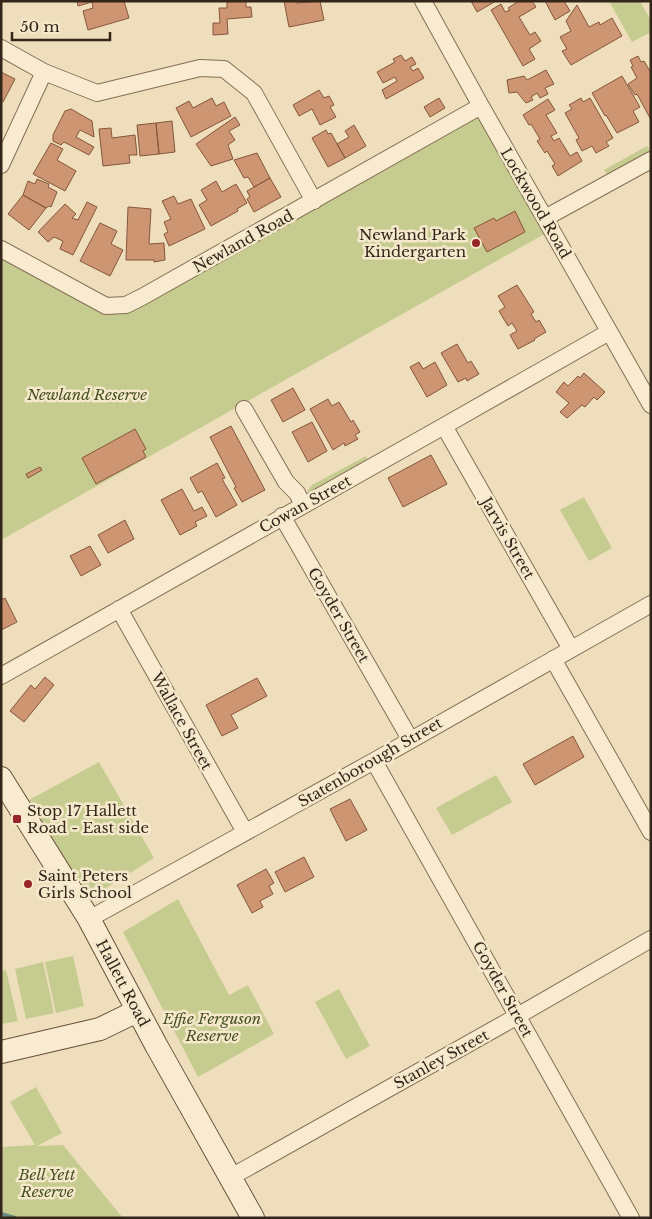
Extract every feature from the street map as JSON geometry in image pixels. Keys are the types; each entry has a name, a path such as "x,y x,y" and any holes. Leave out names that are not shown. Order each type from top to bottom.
{"main road":[{"name":"Hallett Road","path":"1,778 89,919 137,1011 253,1218"},
{"path":"1,1052 100,1029 137,1011"}],"street":[{"name":"Lockwood Road","path":"423,1 651,405"},
{"path":"1,48 44,72 96,93 200,68 224,69 254,93 314,201"},
{"path":"1,165 44,72"},
{"name":"Newland Road","path":"1,249 106,306 126,304 142,297 481,106"},
{"path":"545,218 651,160"},
{"name":"Cowan Street","path":"1,676 609,332"},
{"path":"244,409 286,482 297,493 303,505"},
{"name":"Jarvis Street","path":"444,426 571,649"},
{"name":"Goyder Street","path":"282,516 410,740"},
{"name":"Statenborough Street","path":"89,919 651,604"},
{"name":"Wallace Street","path":"119,609 245,832"},
{"path":"553,659 651,832"},
{"name":"Goyder Street","path":"374,760 631,1218"},
{"name":"Stanley Street","path":"231,1177 651,939"}],"green space":[{"path":"609,1 640,1 651,21 651,32 632,42"},
{"name":"Newland Reserve","path":"480,114 548,232 1,540 1,254 94,309 134,310"},
{"path":"647,146 650,151 607,175 604,170"},
{"path":"366,456 369,461 314,492 307,491 312,485"},
{"path":"584,497 612,548 589,561 560,510"},
{"path":"99,762 154,858 85,901 29,800"},
{"path":"496,775 512,802 452,835 436,808"},
{"name":"Effie Ferguson Reserve","path":"178,899 229,995 248,985 274,1034 198,1077 123,932"},
{"path":"73,956 84,1006 56,1013 45,962"},
{"path":"43,962 54,1013 26,1019 15,969"},
{"path":"6,970 18,1021 1,1024 1,971"},
{"path":"339,989 370,1046 346,1059 315,1002"},
{"name":"Bell Yett Reserve","path":"36,1087 62,1133 37,1146 63,1145 123,1218 1,1218 1,1147 35,1145 10,1102"}],"building":[{"path":"77,1 124,1 129,18 88,30 83,11 93,8 92,2 78,6"},
{"path":"246,1 246,7 251,7 252,17 227,19 228,34 213,35 213,23 220,23 219,8 227,8 227,2"},
{"path":"284,1 296,1 296,3 320,1 324,20 289,27"},
{"path":"471,1 496,1 477,12"},
{"path":"519,1 532,1 536,7 519,17 530,35 535,32 541,41 529,49 535,59 523,66 491,10 501,4 505,12 510,10 508,8"},
{"path":"545,1 564,1 570,11 555,20"},
{"path":"577,5 589,27 599,22 600,25 612,18 622,36 571,65 562,51 567,49 560,37 571,31 566,21"},
{"path":"401,55 405,61 412,57 416,64 410,67 413,71 418,68 424,78 386,99 382,90 397,81 395,77 383,83 377,72 395,62 393,59"},
{"path":"638,56 641,62 644,61 651,73 650,118 637,94 635,95 628,84 637,78 631,67 633,66 630,60"},
{"path":"546,70 554,84 545,88 548,94 540,98 537,93 531,97 533,100 526,103 517,92 509,93 507,80 524,76 527,80"},
{"path":"1,72 15,79 3,102 1,101"},
{"path":"622,76 640,107 633,111 639,122 617,133 592,93"},
{"path":"319,90 324,98 329,96 334,105 330,107 336,117 320,125 312,109 299,116 293,105"},
{"path":"212,98 216,106 224,102 231,116 191,137 176,108 189,101 193,108"},
{"path":"439,98 445,108 430,117 424,107"},
{"path":"581,98 583,102 590,98 613,138 606,142 609,146 596,153 592,146 582,151 576,140 579,138 565,113 572,109 569,105"},
{"path":"548,99 555,110 546,115 557,133 551,136 554,141 559,138 570,156 577,152 582,161 558,176 552,166 555,164 547,151 545,153 537,141 540,139 523,115"},
{"path":"71,109 92,121 94,137 80,130 76,137 94,147 89,155 64,142 61,145 53,141 53,135 65,111"},
{"path":"235,117 240,125 229,131 235,140 228,145 233,159 211,166 196,144"},
{"path":"172,121 175,152 159,154 156,123"},
{"path":"156,123 159,154 140,156 137,125"},
{"path":"354,125 366,146 345,158 337,144 349,137 345,131"},
{"path":"111,128 112,138 135,135 137,155 129,155 130,163 103,166 99,129"},
{"path":"326,130 328,134 331,133 345,158 328,167 312,138"},
{"path":"51,143 63,149 57,160 76,171 65,191 33,174"},
{"path":"257,153 270,178 254,187 248,177 244,178 234,160"},
{"path":"270,178 281,197 254,212 247,199 250,197 247,191"},
{"path":"37,179 49,184 48,187 57,192 51,207 46,208 23,195 28,181 35,184"},
{"path":"216,181 222,192 236,184 247,203 237,209 238,211 211,226 199,205 207,200 201,190"},
{"path":"23,195 46,208 29,230 8,214"},
{"path":"174,196 178,204 191,199 205,229 169,246 164,234 168,232 164,222 171,219 162,201"},
{"path":"87,202 97,207 73,255 60,249 63,241 54,237 48,242 38,232 65,204 76,214 72,218 78,220"},
{"path":"128,207 151,209 149,244 164,243 165,260 154,262 154,260 126,260"},
{"path":"515,211 525,232 487,252 474,228 494,218 496,221"},
{"path":"100,223 117,231 111,244 123,250 110,276 80,261"},
{"path":"517,285 534,312 531,314 536,322 539,320 546,332 518,349 510,335 517,331 512,323 508,326 499,311 505,307 498,296"},
{"path":"457,344 468,363 471,361 479,374 467,381 466,378 458,382 441,353"},
{"path":"419,362 423,369 435,362 447,385 427,397 410,367"},
{"path":"584,373 605,392 597,400 594,397 585,407 582,405 567,418 560,412 569,403 556,392 564,382 568,386"},
{"path":"293,388 305,410 283,422 271,400"},
{"path":"328,399 332,406 339,402 351,422 353,420 360,432 355,435 358,439 345,446 344,443 333,450 310,409"},
{"path":"312,422 327,451 308,462 292,432"},
{"path":"231,426 265,490 242,502 210,437"},
{"path":"135,429 146,449 143,451 146,457 96,484 82,458"},
{"path":"431,455 447,484 403,507 388,478"},
{"path":"217,463 225,478 222,479 237,505 216,517 202,491 198,493 190,478"},
{"path":"40,467 42,470 28,478 26,474"},
{"path":"182,489 194,511 202,507 207,516 195,522 197,526 180,535 161,500"},
{"path":"125,520 134,539 108,553 98,535"},
{"path":"90,546 101,565 81,576 70,556"},
{"path":"5,598 17,622 1,630 1,600"},
{"path":"45,677 54,685 24,722 10,711 31,685 35,689"},
{"path":"257,678 267,696 231,715 238,728 222,736 206,705"},
{"path":"573,736 584,757 535,785 523,764"},
{"path":"350,799 367,830 346,841 330,809"},
{"path":"304,857 314,877 285,892 275,872"},
{"path":"266,869 274,883 269,886 273,894 260,901 263,907 252,913 237,885"}],"waterway":[{"path":"1,1214 15,1218"}],"place":[{"name":"Newland Park Kindergarten","path":"476,243"},
{"name":"Stop 17 Hallett Road - East side","path":"17,819"},
{"name":"Saint Peters Girls School","path":"28,884"}]}
